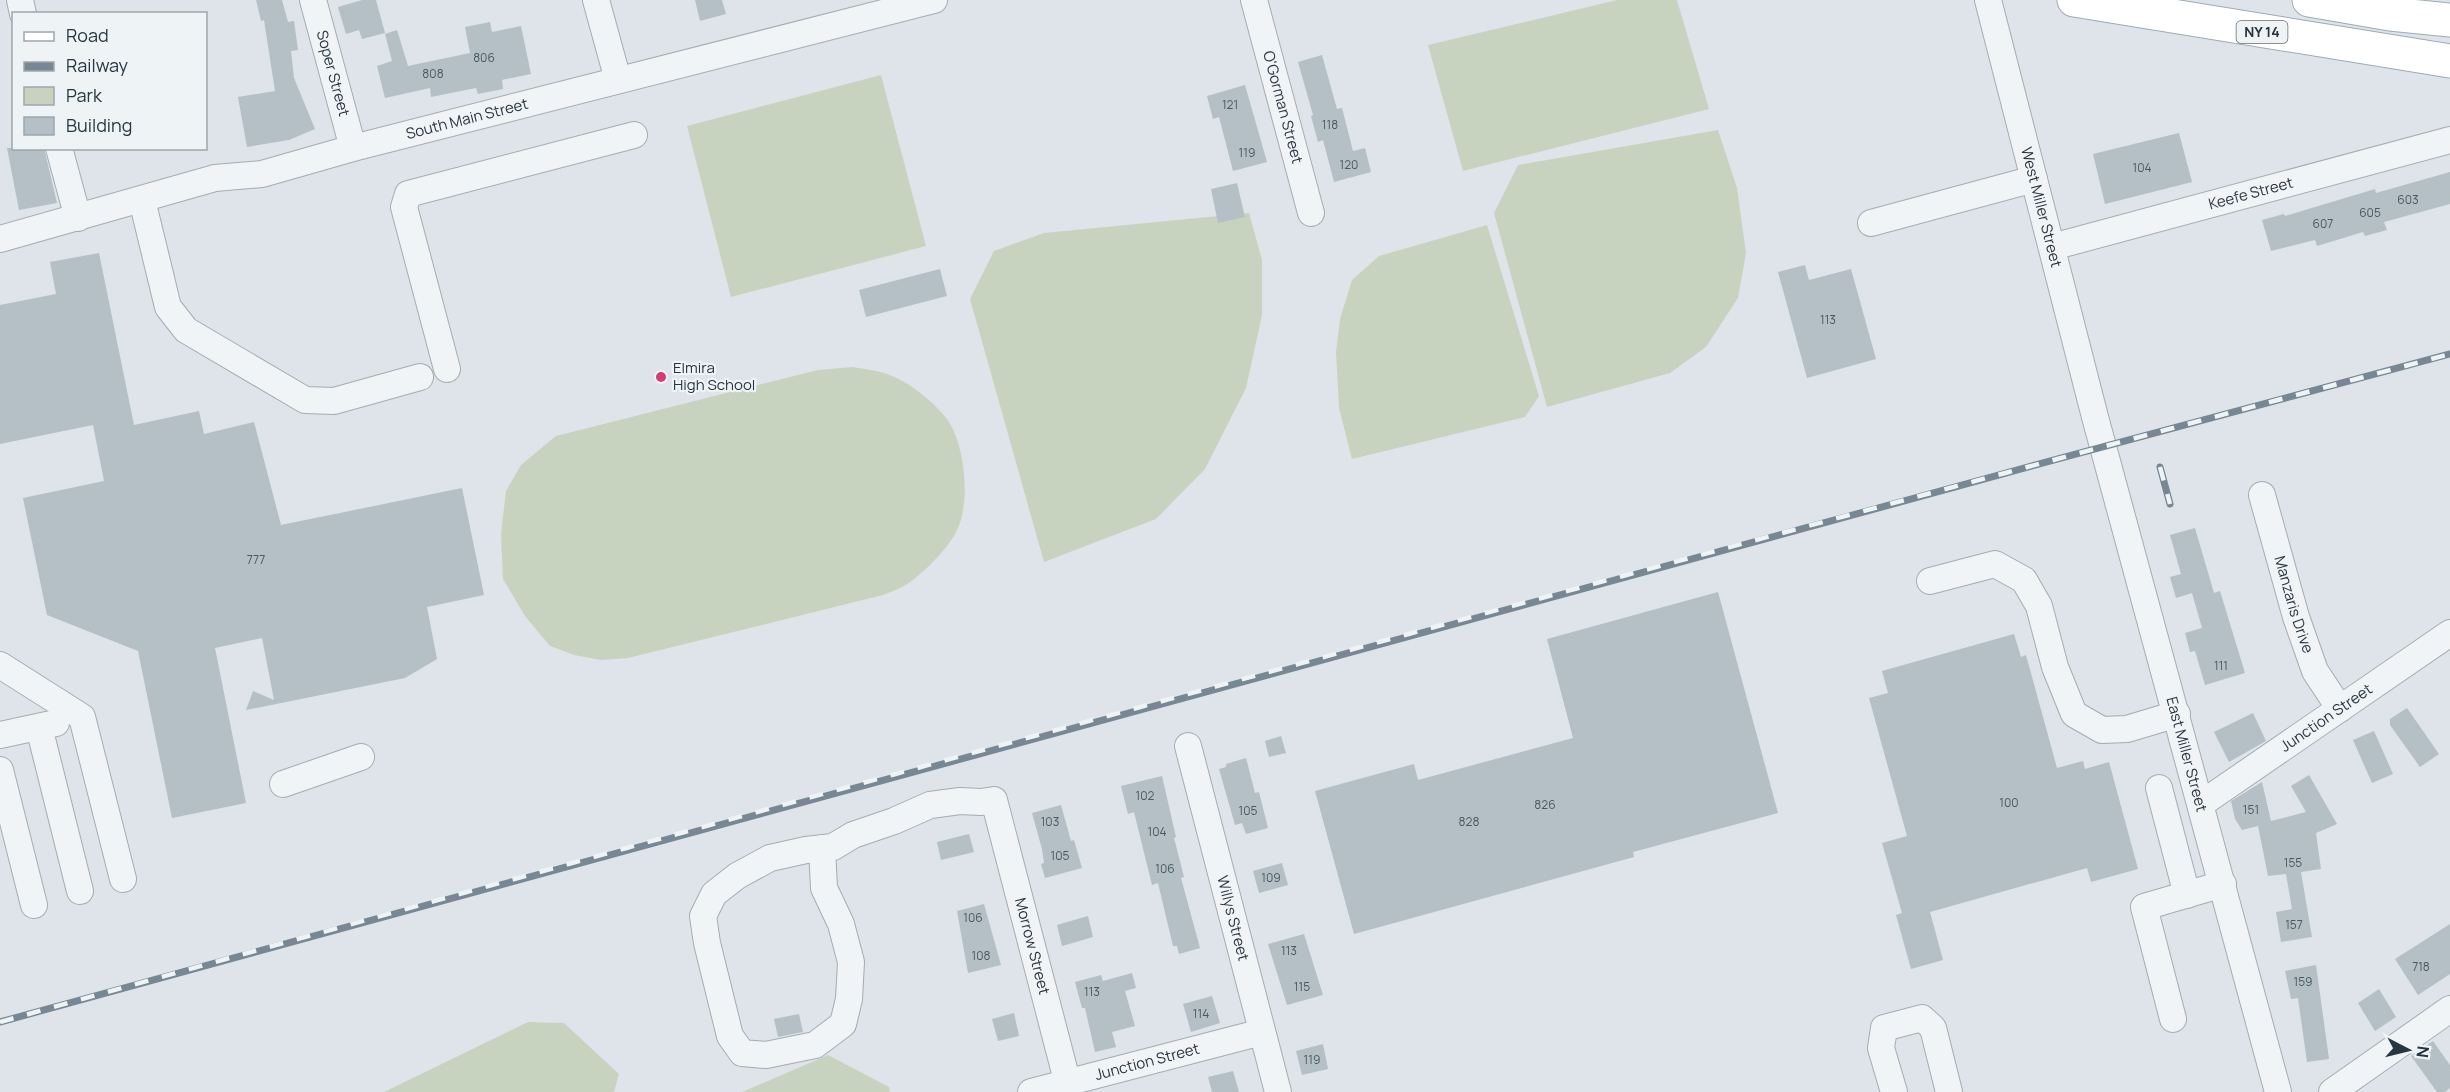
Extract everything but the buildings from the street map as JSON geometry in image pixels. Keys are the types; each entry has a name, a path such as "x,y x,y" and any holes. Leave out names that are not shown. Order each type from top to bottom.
{"main road":[{"name":"NY 14","path":"2074,0 2450,61"},
{"path":"2309,0 2390,14 2450,20"}],"street":[{"name":"Soper Street","path":"313,0 353,148"},
{"path":"596,0 618,80"},
{"name":"South Main Street","path":"0,239 215,178 262,174 353,148 934,0"},
{"name":"O'Gorman Street","path":"1254,0 1311,213"},
{"name":"West Miller Street","path":"1988,0 2095,417"},
{"path":"447,369 404,207 408,194 634,135"},
{"name":"Keefe Street","path":"2052,247 2450,140"},
{"path":"60,150 78,218"},
{"path":"1871,223 2034,178"},
{"path":"142,200 168,307 186,330 305,400 334,401 420,377"},
{"name":"East Miller Street","path":"2095,417 2278,1092"},
{"name":"Manzaris Drive","path":"2262,495 2296,617 2316,671 2340,709"},
{"path":"1930,580 1995,564 2024,580 2039,606 2055,667 2074,714 2102,729 2127,729 2177,714"},
{"name":"Junction Street","path":"2201,804 2450,633"},
{"path":"0,665 82,717 123,879"},
{"path":"0,735 82,717"},
{"path":"39,727 80,891"},
{"name":"Willys Street","path":"1188,746 1278,1092"},
{"path":"283,784 361,757"},
{"path":"0,770 34,905"},
{"path":"2158,788 2187,895"},
{"name":"Morrow Street","path":"822,848 833,847 853,835 894,821 930,805 994,800 1069,1086"},
{"path":"822,848 824,888 841,924 851,962 849,999 843,1024 815,1044 766,1055 741,1053 730,1036 703,916 714,894 737,876 770,858 822,848"},
{"path":"2174,1019 2144,908 2223,884"},
{"path":"2332,1092 2450,1009"},
{"path":"1893,1092 1881,1048 1884,1028 1922,1018 1933,1028 1949,1092"},
{"name":"Junction Street","path":"1031,1092 1069,1086 1263,1032"}],"green space":[{"path":"1617,0 1677,0 1709,109 1463,171 1428,45"},
{"path":"881,75 926,246 731,297 687,126"},
{"path":"1718,130 1737,188 1746,253 1738,298 1706,347 1670,373 1547,407 1494,213 1518,165"},
{"path":"1249,213 1262,260 1262,315 1246,388 1205,469 1156,519 1044,562 970,299 994,251 1044,233"},
{"path":"1487,225 1539,396 1525,417 1352,459 1339,408 1336,352 1340,319 1352,280 1379,256"},
{"path":"852,367 893,376 918,392 947,419 958,443 965,489 961,518 948,545 926,569 904,586 883,595 628,658 601,660 574,655 550,646 525,616 503,579 501,534 506,491 521,465 556,436 818,370"},
{"path":"528,1022 564,1023 619,1074 614,1092 384,1092"},
{"path":"828,1055 889,1087 890,1092 742,1092"}],"railway":[{"path":"0,1022 1224,684 2450,354"},
{"path":"2160,467 2170,504"}],"place":[{"name":"Elmira High School","path":"661,377"}]}
